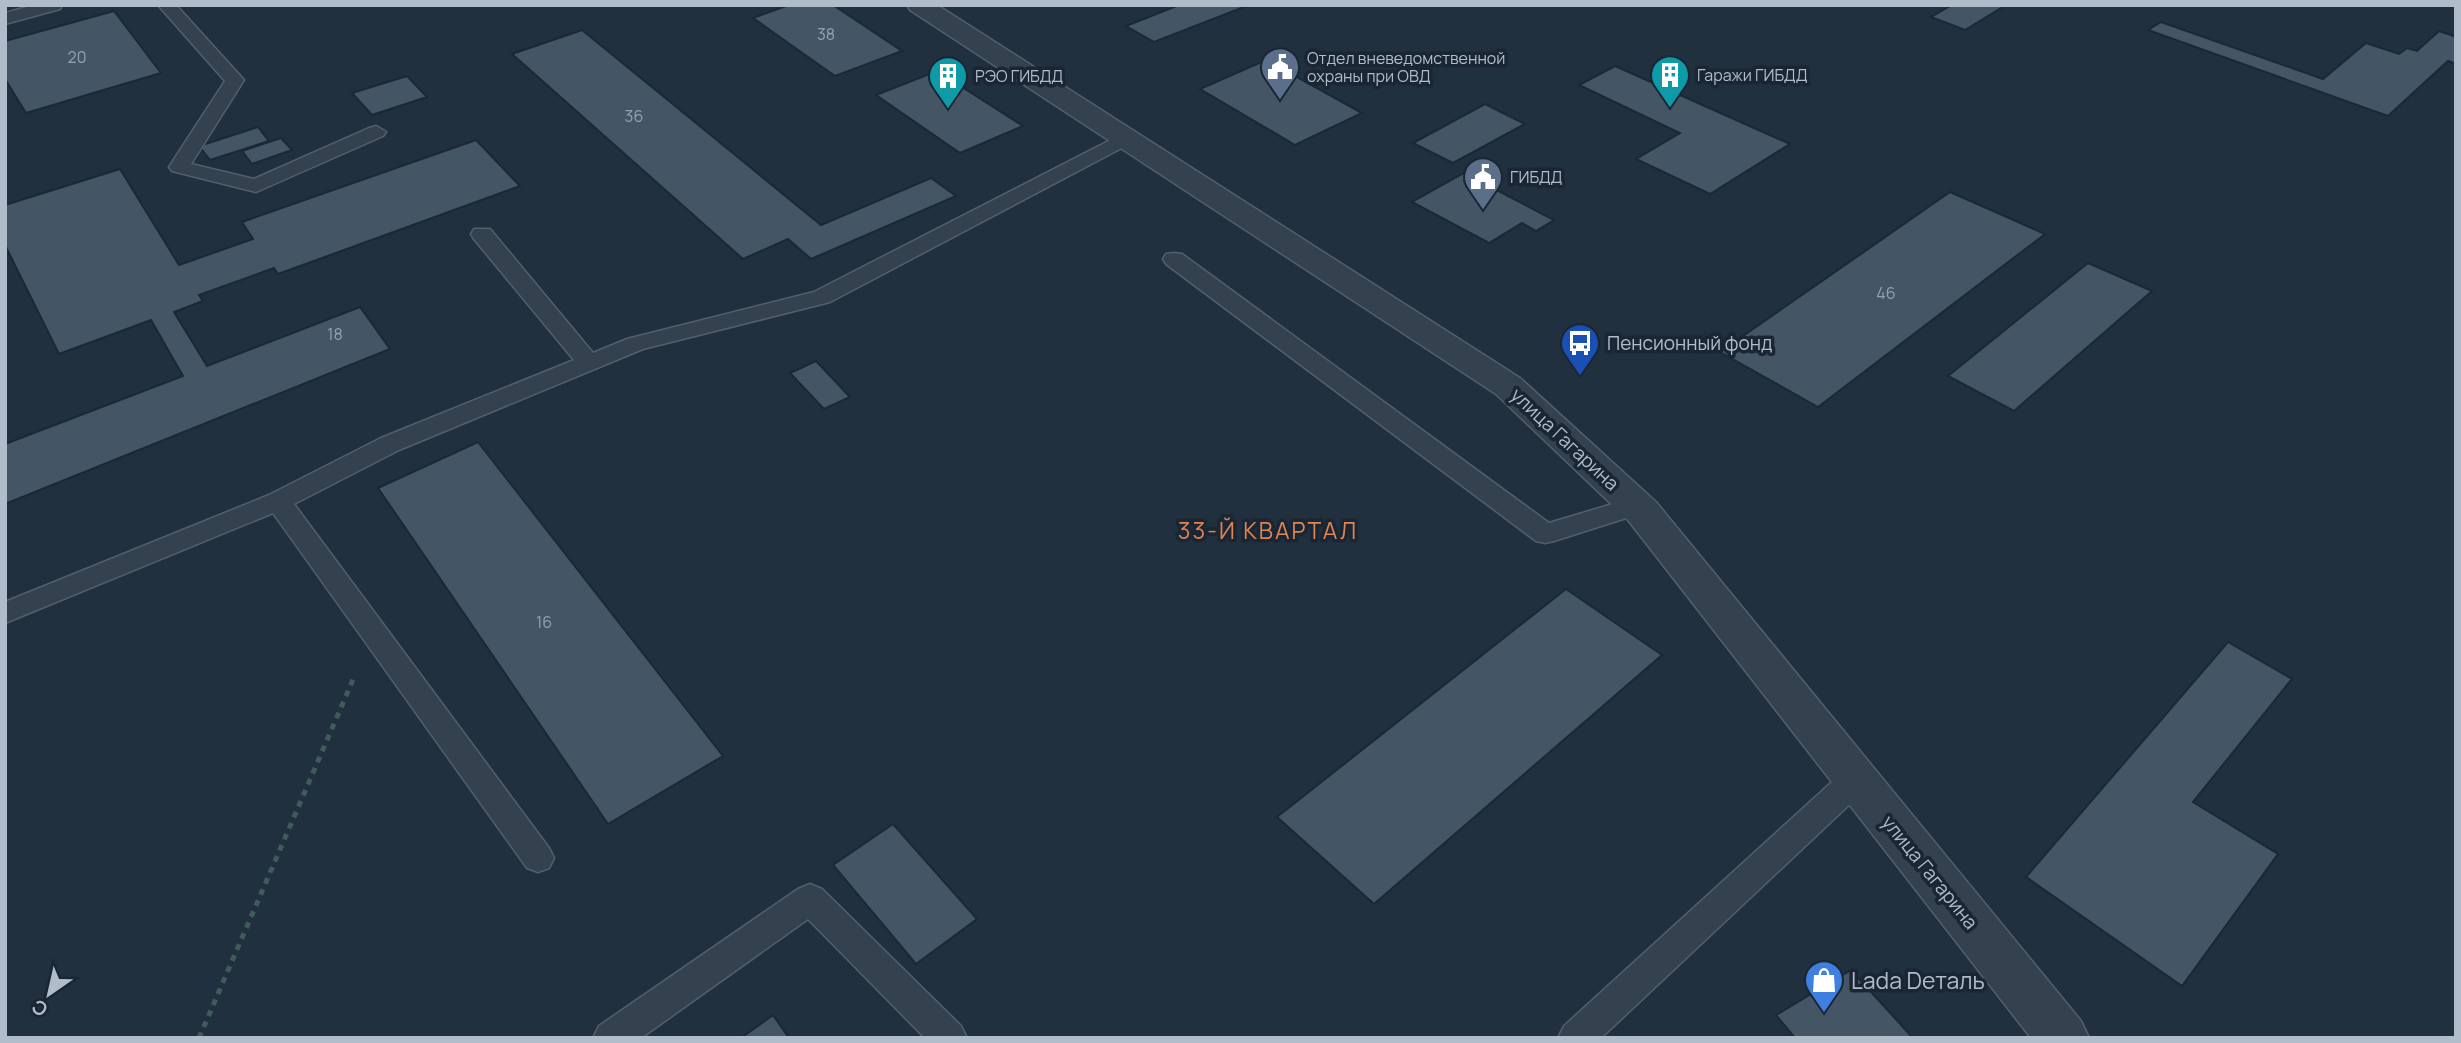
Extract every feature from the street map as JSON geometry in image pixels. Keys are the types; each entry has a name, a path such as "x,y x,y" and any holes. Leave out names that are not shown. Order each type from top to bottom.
{"street":[{"name":"улица Гагарина","path":"919,5 1508,386 1636,506 2063,1038"}],"lane":[{"path":"5,19 54,5"},
{"path":"166,5 235,80 179,167 256,186 376,132"},
{"path":"5,613 278,501 390,444 635,344 822,297 1126,138"},
{"path":"482,234 589,363"},
{"path":"1174,259 1545,534 1636,506"},
{"path":"278,501 538,858"},
{"path":"1576,1038 1856,779"},
{"path":"611,1038 810,899 949,1038"}],"path":[{"path":"199,1038 374,632"}],"building":[{"path":"789,5 833,5 902,51 835,76 753,18"},
{"path":"1179,5 1244,7 1154,42 1126,26"},
{"path":"1952,5 2006,5 1965,30 1931,17"},
{"path":"114,11 161,73 26,113 5,79 5,41"},
{"path":"2161,22 2323,79 2366,43 2399,54 2407,48 2417,51 2439,31 2454,36 2456,34 2456,64 2448,61 2388,116 2148,30"},
{"path":"582,30 821,225 931,178 956,196 811,259 788,239 743,259 512,54"},
{"name":"Отдел вневедомственной охраны при ОВД","path":"1266,60 1362,113 1295,145 1200,89"},
{"name":"Гаражи ГИБДД","path":"1615,66 1790,144 1710,194 1636,159 1680,133 1579,85"},
{"name":"РЭО ГИБДД","path":"937,71 1023,126 960,153 876,95"},
{"path":"407,76 427,97 372,115 352,93"},
{"path":"1485,104 1525,124 1453,163 1413,143"},
{"path":"258,127 269,141 210,160 199,146"},
{"path":"281,138 292,150 252,164 242,151"},
{"path":"476,140 520,186 278,274 274,268 199,295 203,301 174,312 207,366 360,307 390,349 5,504 5,444 183,376 151,320 59,354 5,245 5,205 120,169 179,265 253,239 242,222"},
{"name":"ГИБДД","path":"1464,173 1554,220 1536,231 1522,223 1489,243 1412,202"},
{"path":"1950,192 2045,234 1818,407 1720,352"},
{"path":"2088,263 2152,291 2014,411 1948,376"},
{"path":"816,361 850,397 824,409 790,373"},
{"path":"478,442 723,756 608,824 378,488"},
{"path":"1566,589 1662,655 1374,904 1277,817"},
{"path":"2228,642 2292,679 2193,802 2278,854 2182,986 2026,877"},
{"path":"893,824 977,919 916,964 833,865"},
{"path":"1851,970 1913,1038 1795,1038 1776,1015"},
{"path":"773,1015 789,1038 741,1038"}],"place":[{"name":"Отдел вневедомственной охраны при ОВД","path":"1280,101"},
{"name":"Гаражи ГИБДД","path":"1670,109"},
{"name":"РЭО ГИБДД","path":"948,110"},
{"name":"ГИБДД","path":"1483,211"},
{"name":"Пенсионный фонд","path":"1580,377"},
{"name":"Lada Dеталь","path":"1824,1014"}],"district":[{"name":"33-Й КВАРТАЛ","path":"1268,530"}]}
